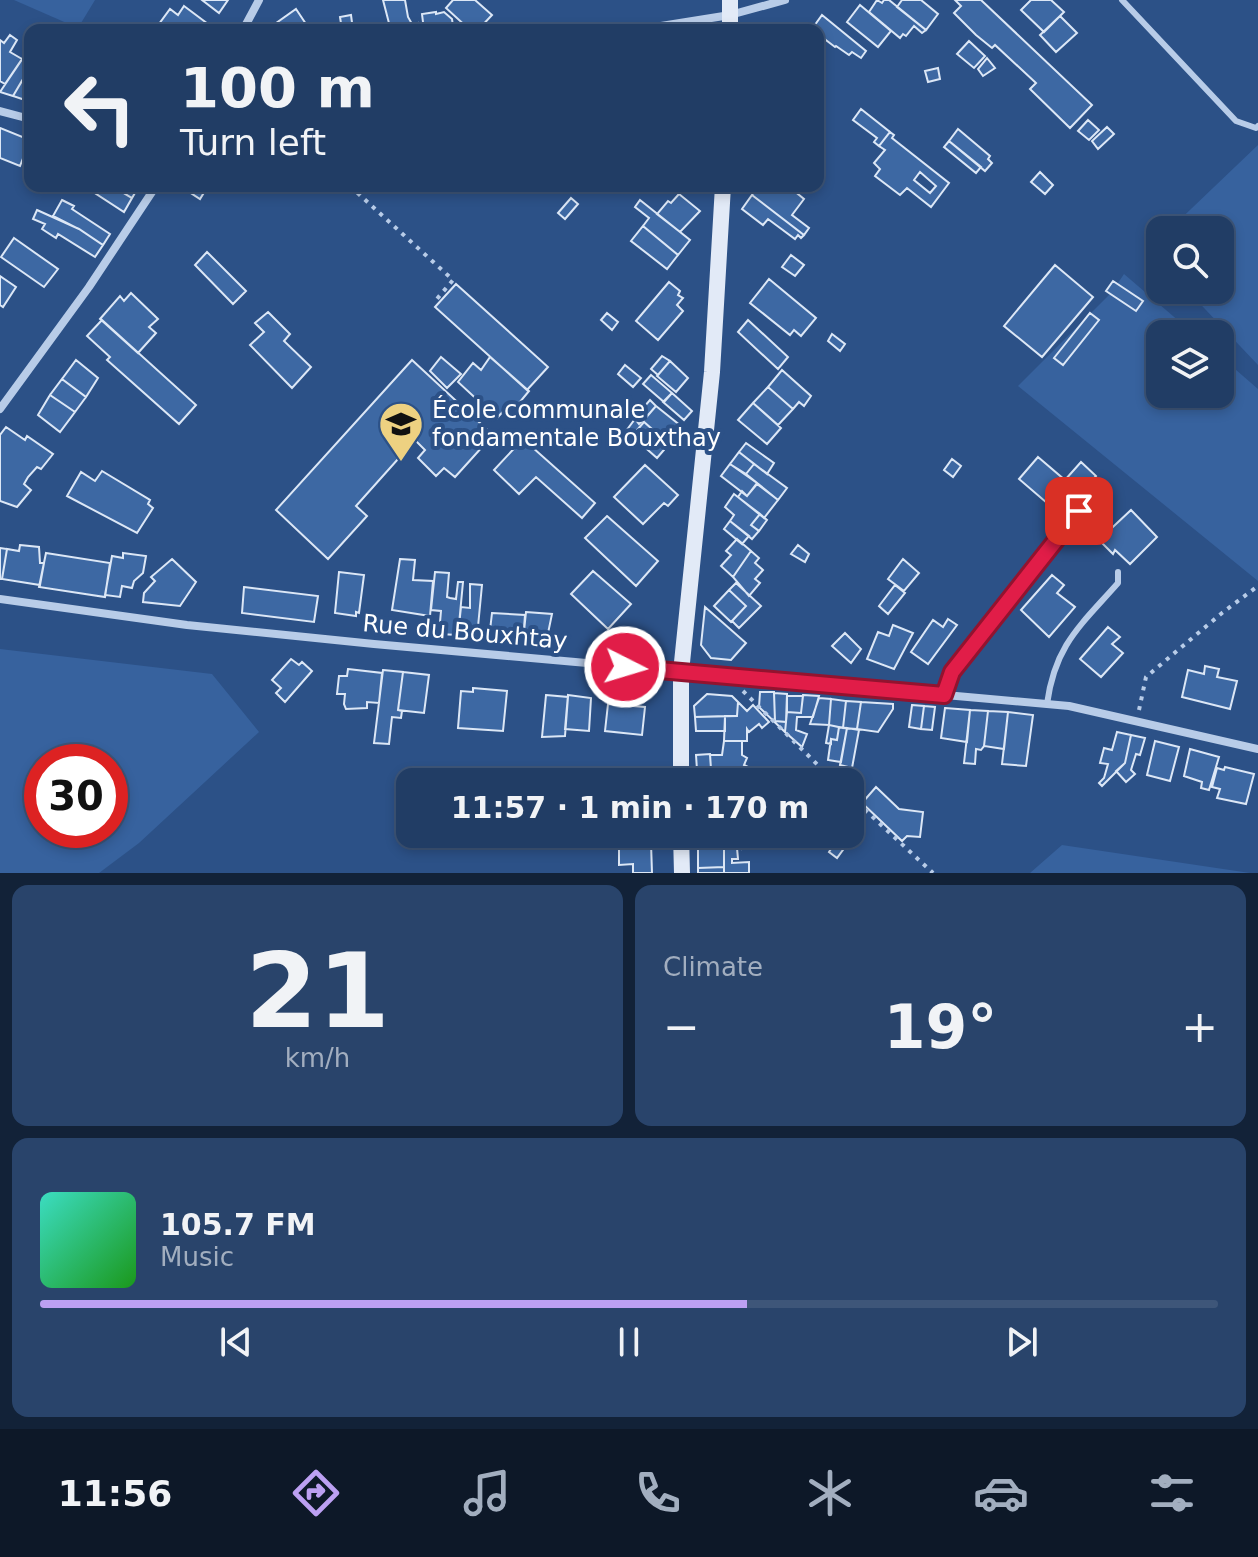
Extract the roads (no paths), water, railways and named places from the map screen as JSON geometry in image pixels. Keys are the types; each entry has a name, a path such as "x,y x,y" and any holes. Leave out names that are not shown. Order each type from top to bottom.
{"street":[{"path":"246,24 259,0"},
{"path":"674,24 730,15 785,0"},
{"path":"0,111 24,117"},
{"path":"0,409 89,287 152,192"},
{"path":"681,768 681,672 712,372 723,192"},
{"name":"Rue du Bouxhtay","path":"0,599 187,625 1069,706 1258,749"},
{"path":"681,848 682,873"}],"lane":[{"path":"1122,0 1236,121 1258,126"},
{"path":"944,695 952,672 1079,511"},
{"path":"1047,704 1049,684 1065,643 1118,583 1118,572"}],"place":[{"name":"École communale fondamentale Bouxthay","path":"401,463"}]}
